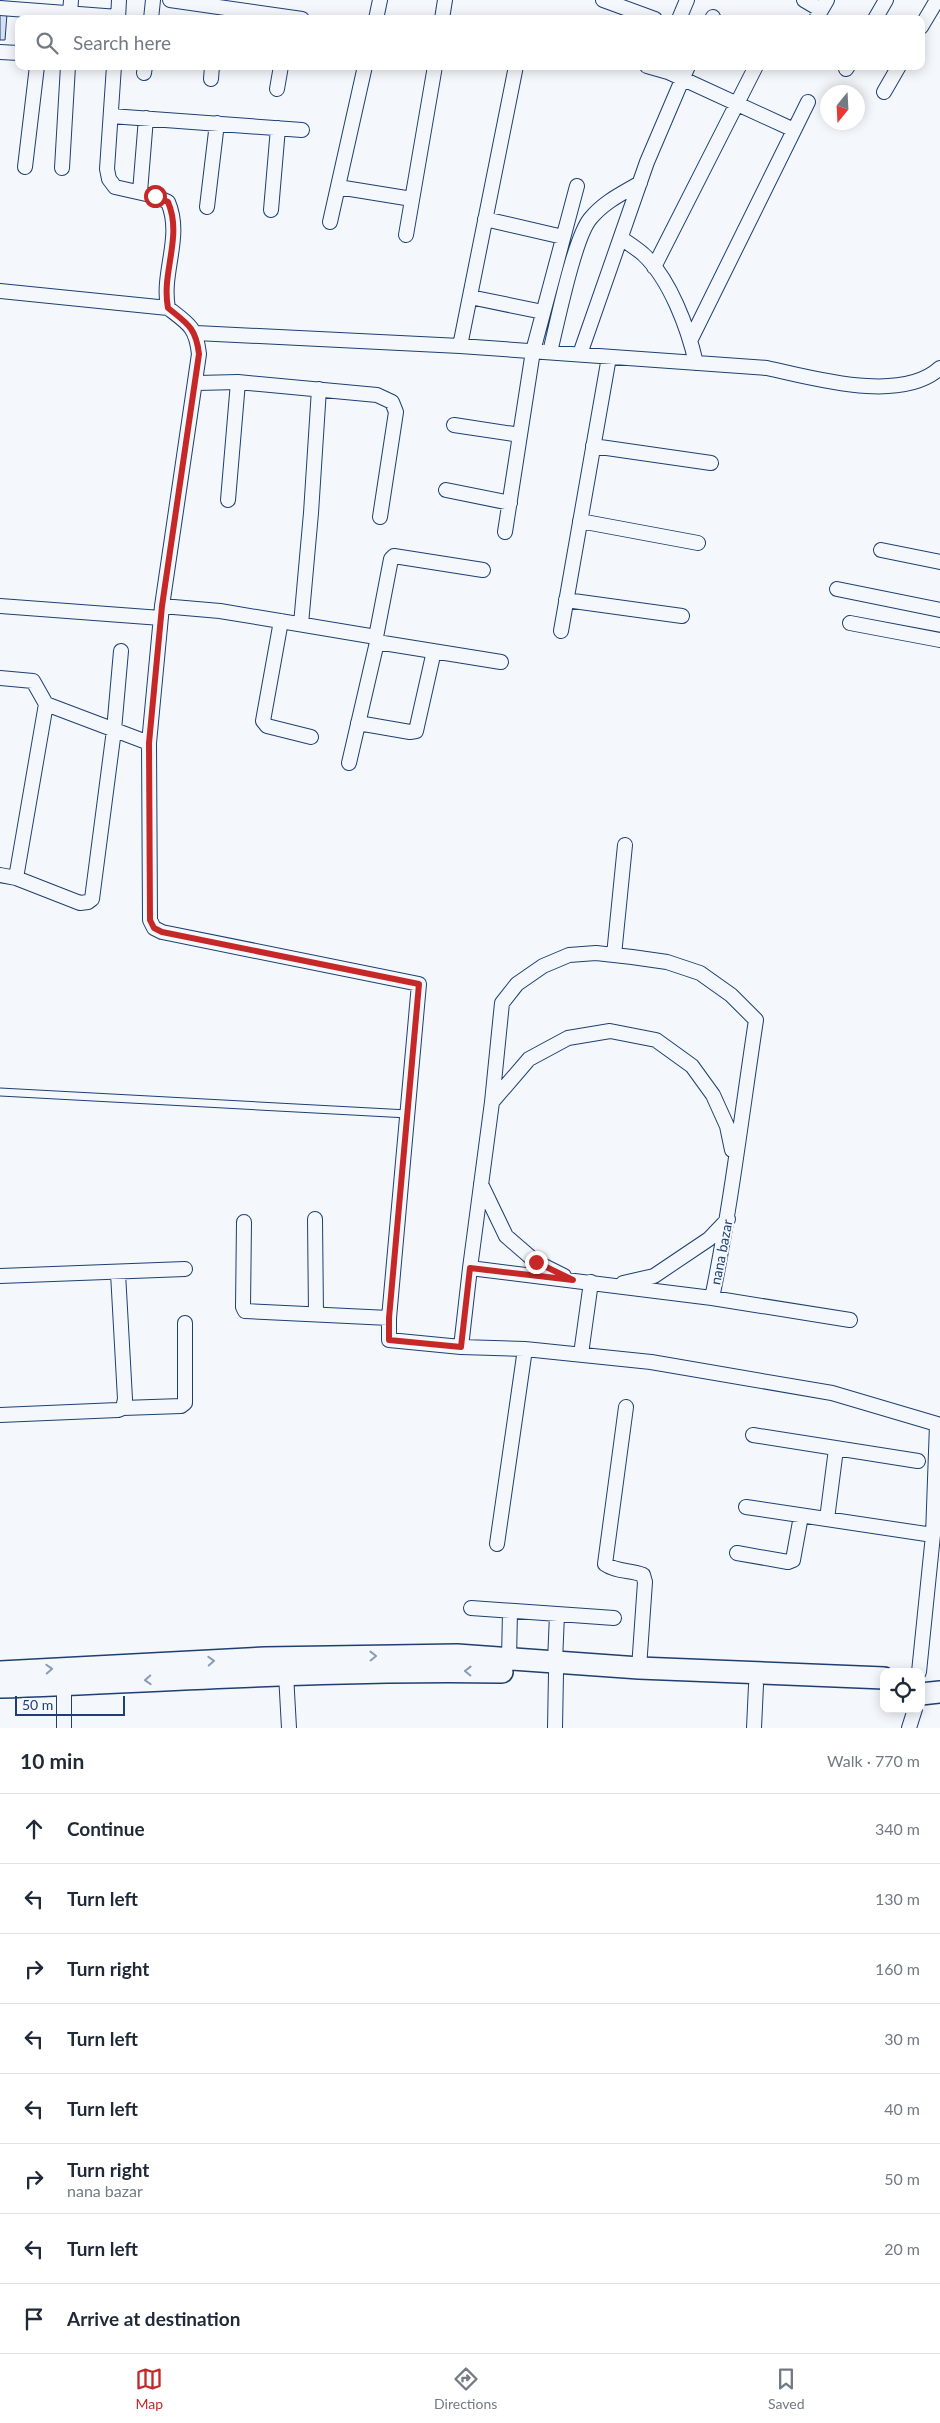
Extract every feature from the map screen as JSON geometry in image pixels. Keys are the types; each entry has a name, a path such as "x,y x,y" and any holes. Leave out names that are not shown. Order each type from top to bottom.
{"main road":[{"path":"0,1672 265,1658 457,1655 509,1659 555,1667 756,1685 880,1692"},
{"path":"0,1687 286,1674 555,1667 639,1668 880,1678"},
{"path":"925,1680 940,1679"},
{"path":"925,1694 940,1692"}],"street":[{"path":"118,15 119,0"},
{"path":"151,15 153,0"},
{"path":"170,0 200,2 219,13 249,15"},
{"path":"377,15 380,0"},
{"path":"443,15 445,0"},
{"path":"603,0 644,15"},
{"path":"681,15 687,0"},
{"path":"804,0 821,10"},
{"path":"877,15 886,0"},
{"path":"925,20 937,0"},
{"path":"3,6 71,7 105,15"},
{"path":"0,52 15,53"},
{"path":"25,167 37,70"},
{"path":"62,168 68,70"},
{"path":"114,70 107,169 109,179 115,187 140,192 168,202 173,213 175,230 165,291 168,308"},
{"path":"277,89 280,70"},
{"path":"330,222 364,70"},
{"path":"406,235 434,70"},
{"path":"460,346 515,70"},
{"path":"672,70 685,72 738,105 794,130"},
{"path":"654,267 754,70"},
{"path":"884,92 896,70"},
{"path":"580,354 640,183 685,72"},
{"path":"691,339 808,102"},
{"path":"111,116 302,130"},
{"path":"140,192 146,118"},
{"path":"207,207 217,123"},
{"path":"271,210 278,128"},
{"path":"550,352 577,248 588,221 607,202 640,183"},
{"path":"505,532 532,351 576,186"},
{"path":"338,187 412,199"},
{"path":"485,219 563,237"},
{"path":"621,238 642,254 654,267 672,298 691,339 696,363"},
{"path":"0,291 168,308 186,322 196,333 199,354 197,383 161,612 149,743 150,920 154,928 162,932 419,984 409,1114 389,1318 389,1340 461,1347 525,1349 651,1362 832,1393 939,1421 937,1502 919,1668"},
{"path":"470,297 543,312"},
{"path":"196,333 460,346 767,368 812,378 875,387 922,380 940,368"},
{"path":"561,631 609,356"},
{"path":"197,383 238,382 377,395 392,402 396,412 380,517"},
{"path":"228,500 238,382"},
{"path":"301,624 319,390"},
{"path":"454,425 520,435"},
{"path":"593,446 711,464"},
{"path":"446,490 510,503"},
{"path":"580,522 698,542"},
{"path":"881,550 940,562"},
{"path":"349,763 376,639 391,558 394,556 483,570"},
{"path":"838,589 940,610"},
{"path":"566,600 682,616"},
{"path":"0,606 161,612 220,610 301,624 434,652 501,662"},
{"path":"281,621 263,721 267,726 311,736"},
{"path":"850,623 940,640"},
{"path":"0,875 16,878 80,902 88,902 92,899 114,730 121,651"},
{"path":"358,723 410,732 416,731 434,652"},
{"path":"0,678 33,681 46,704 16,878"},
{"path":"46,704 149,743"},
{"path":"614,955 625,845"},
{"name":"nana bazar","path":"569,955 614,955 667,962 700,973 731,995 756,1020 734,1160 728,1218 712,1298 470,1268 492,1102 502,1003 517,984 543,966 569,955"},
{"path":"492,1102 529,1059 568,1038 610,1031 656,1040 692,1066 713,1095 728,1126 734,1160"},
{"path":"481,1183 506,1236 536,1262 573,1280"},
{"path":"614,1286 654,1276 709,1240 728,1218"},
{"path":"315,1219 316,1314"},
{"path":"244,1222 242,1307 245,1311 389,1318"},
{"path":"461,1347 470,1268"},
{"path":"0,1276 185,1269"},
{"path":"118,1273 125,1399 123,1408"},
{"path":"581,1354 591,1282"},
{"path":"712,1298 850,1320"},
{"path":"0,1415 181,1406 185,1403 185,1323"},
{"path":"497,1544 525,1349"},
{"path":"626,1407 604,1556 605,1564 610,1568 643,1575 645,1582 639,1668"},
{"path":"753,1435 918,1461"},
{"path":"827,1520 836,1449"},
{"path":"746,1507 933,1535"},
{"path":"737,1553 788,1562 793,1560 802,1516"},
{"path":"471,1608 614,1618"},
{"path":"509,1659 510,1611"},
{"path":"555,1728 557,1614"},
{"path":"286,1674 289,1728"},
{"path":"64,1684 64,1728"},
{"path":"754,1728 756,1685"},
{"path":"909,1728 914,1713"}],"lane":[{"path":"0,1092 409,1114"}],"building":[{"path":"0,14 7,14 5,40 0,40"}],"route":[{"path":"155,196 168,202 173,213 175,230 165,291 168,308 186,322 196,333 199,354 197,383 162,606 149,743 150,920 154,928 162,932 419,984 421,989 389,1318 389,1340 394,1342 461,1347 470,1268 573,1280 536,1262"}]}
